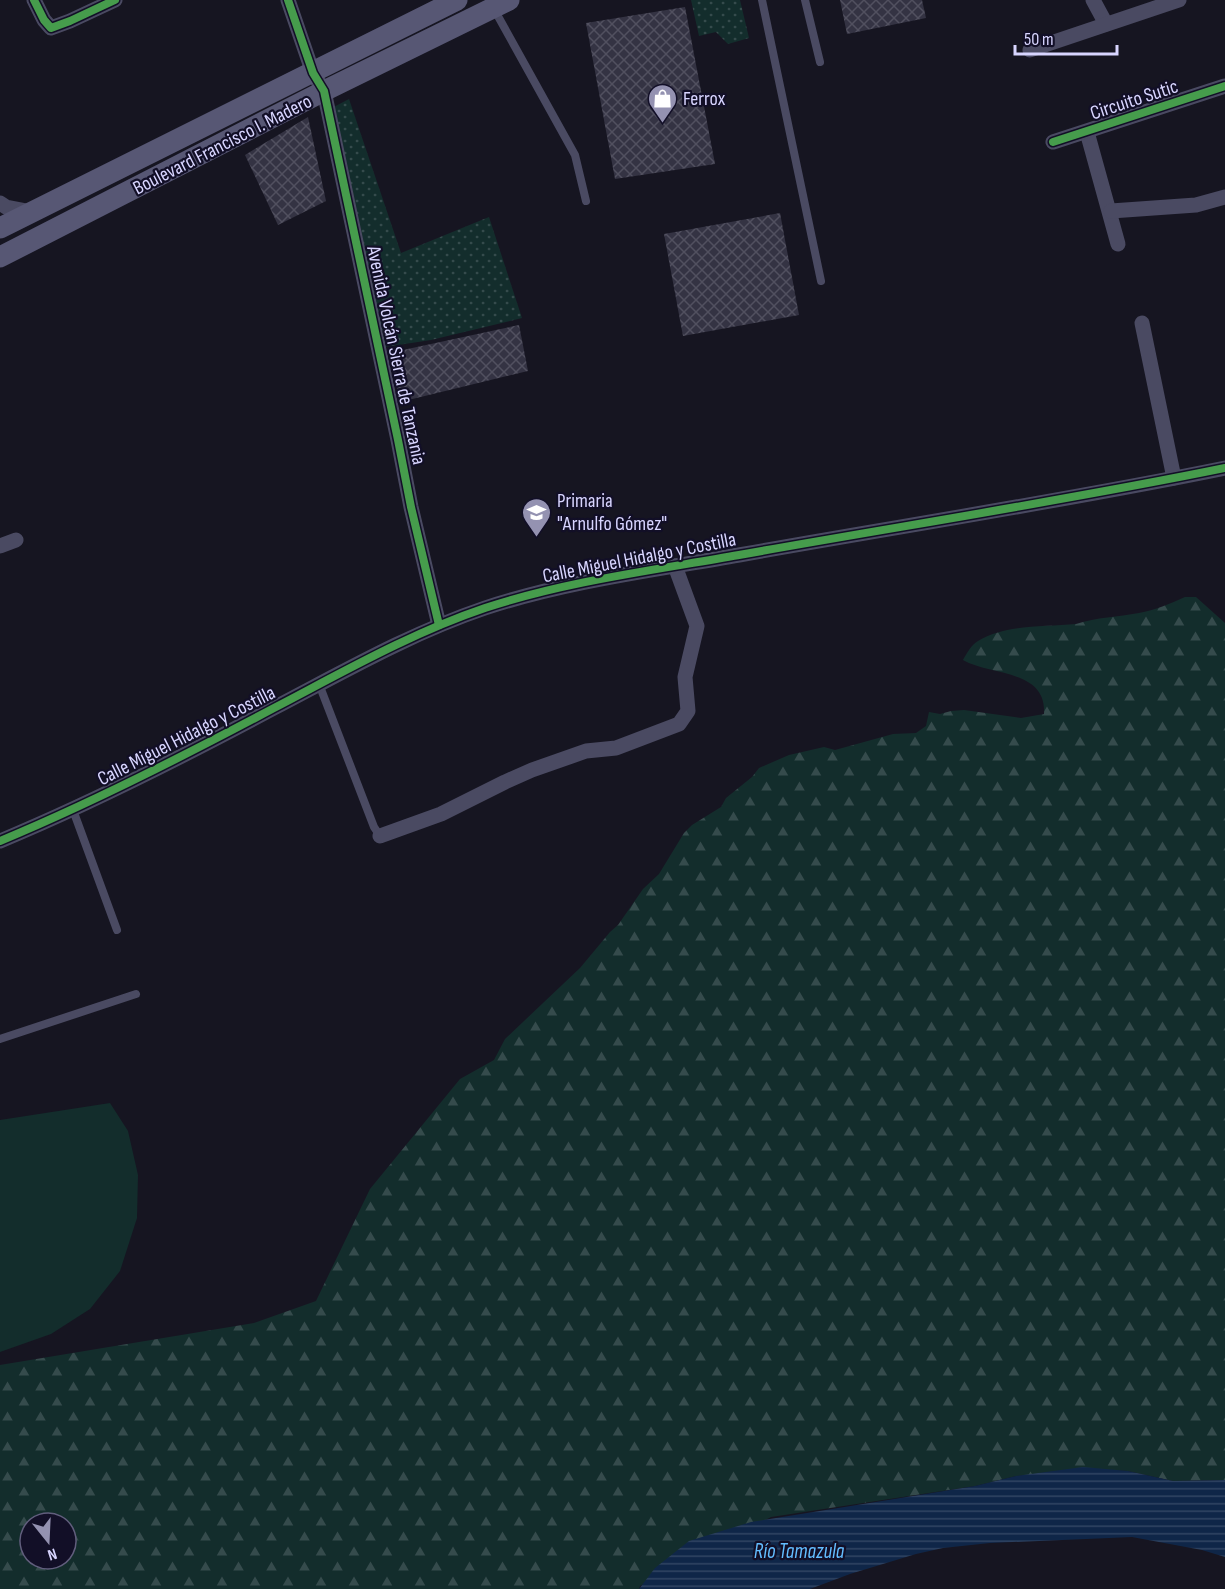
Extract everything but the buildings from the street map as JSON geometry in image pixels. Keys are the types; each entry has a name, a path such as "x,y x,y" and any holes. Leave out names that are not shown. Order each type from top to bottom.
{"main road":[{"name":"Boulevard Francisco I. Madero","path":"0,228 457,0"},
{"name":"Boulevard Francisco I. Madero","path":"0,257 324,91 501,4"}],"street":[{"path":"34,0 44,20 51,28 115,0"},
{"name":"Avenida Volcán Sierra de Tanzania","path":"288,0 313,73 324,91 411,507 439,625"},
{"path":"1093,0 1106,24"},
{"path":"1030,50 1179,0"},
{"name":"Circuito Sutic","path":"1053,141 1088,132 1225,86"},
{"name":"Circuito Sutic","path":"1088,132 1118,244"},
{"path":"1111,211 1196,205 1225,197"},
{"path":"0,204 32,212"},
{"path":"1142,323 1174,478"},
{"name":"Calle Miguel Hidalgo y Costilla","path":"0,841 74,810 181,757 379,653 439,625 486,608 546,591 675,566 1225,468"},
{"path":"0,546 16,540"},
{"path":"380,836 441,814 532,770 586,751 616,748 680,724 688,711 685,677 697,626 675,566"}],"lane":[{"path":"762,0 821,281"},
{"path":"805,0 820,62"},
{"path":"501,4 575,155 586,201"},
{"path":"320,684 374,827 380,836"},
{"path":"74,810 117,930"},
{"path":"0,1039 136,994"}],"green space":[{"path":"691,0 740,0 749,38 728,44 716,32 699,36"},
{"path":"349,99 401,253 489,217 522,318 431,340 385,347 328,110"},
{"path":"1185,597 1196,597 1225,623 1225,1480 1173,1481 1128,1471 1106,1470 1016,1476 975,1486 771,1517 640,1586 639,1589 0,1589 0,1365 254,1323 316,1301 370,1189 460,1079 494,1060 505,1039 580,968 618,925 643,889 659,874 684,833 692,825 721,807 726,798 752,777 759,768 789,755 824,747 835,750 893,734 916,733 926,726 929,712 940,714 964,710 1021,718 1044,714 1043,699 1037,689 1027,681 1015,676 963,660 969,649 978,641 989,636 1013,629 1076,624 1157,608"},
{"path":"110,1103 128,1131 138,1175 137,1218 120,1271 90,1309 51,1334 0,1352 0,1120"}],"water":[{"name":"Río Tamazula","path":"1083,1467 1128,1471 1173,1481 1225,1480 1225,1557 1202,1550 1132,1537 990,1543 943,1548 916,1554 810,1589 639,1589 655,1568 689,1541 751,1522 975,1486 1016,1476"}],"cycle path":[{"path":"34,0 44,20 51,28 115,0"},
{"path":"288,0 313,73 324,91 411,507 439,625"},
{"path":"1053,142 1225,86"},
{"path":"0,841 138,778 404,641 485,608 547,590 611,577 1225,468"}],"place":[{"name":"Ferrox","path":"662,124"},
{"name":"Primaria \"Arnulfo Gómez\"","path":"536,538"}]}
